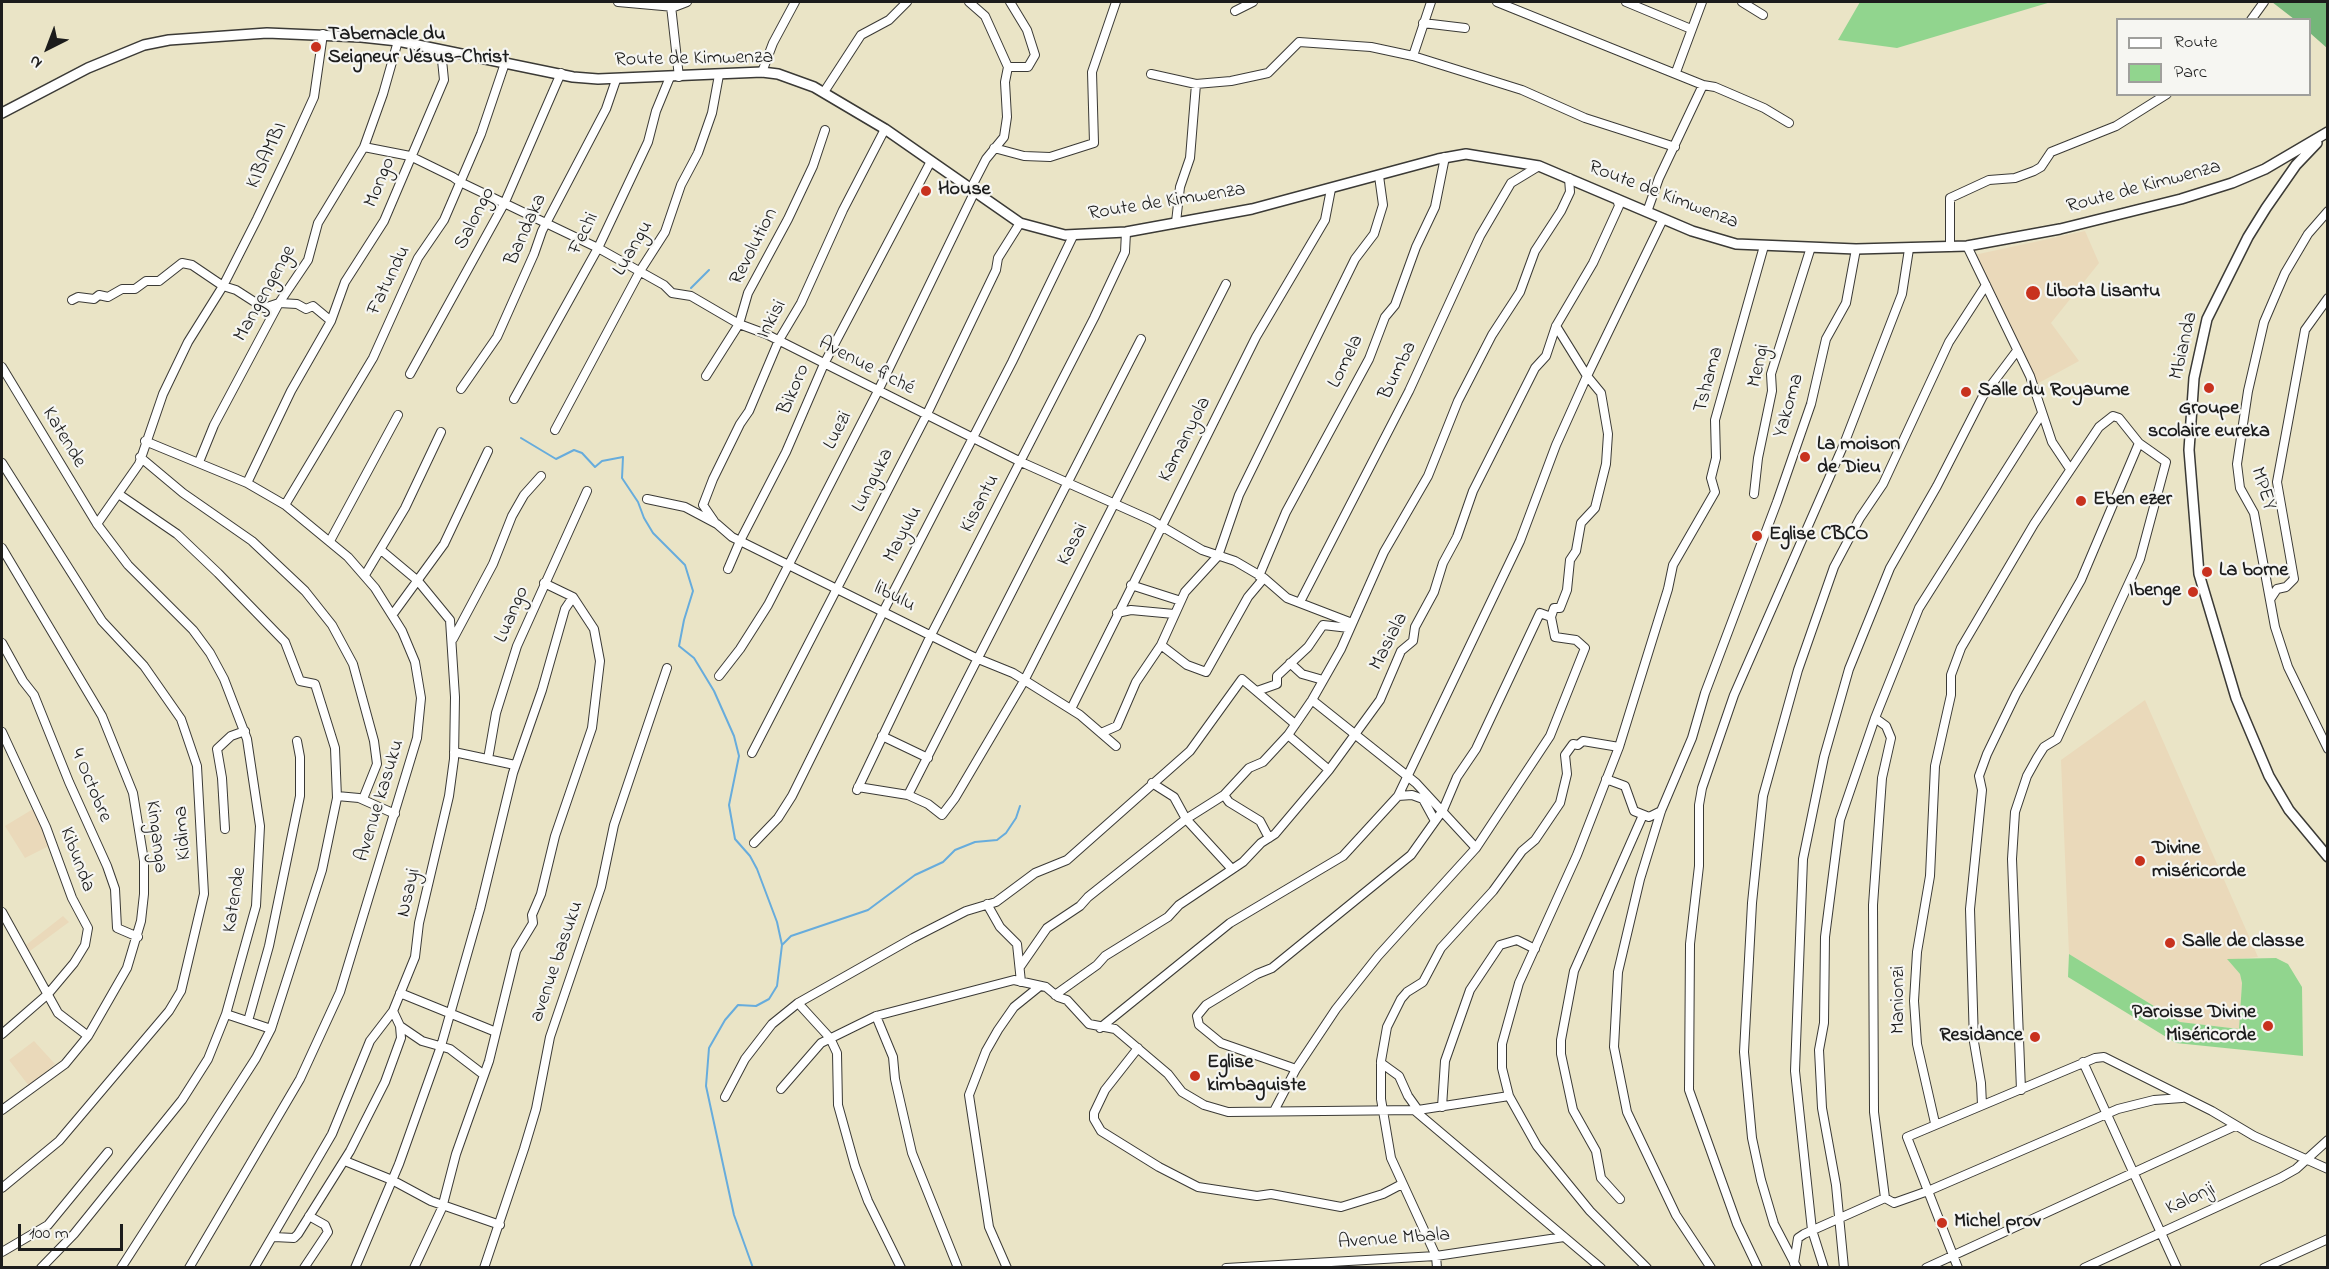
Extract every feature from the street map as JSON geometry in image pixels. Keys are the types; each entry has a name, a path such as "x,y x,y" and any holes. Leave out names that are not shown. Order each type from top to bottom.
{"street":[{"path":"618,2 668,4 679,7 687,2"},
{"path":"762,72 773,43 795,2"},
{"path":"824,92 861,35 889,20 908,2"},
{"path":"969,2 985,16 1008,67 1028,67 1035,55 1027,30 1010,2"},
{"path":"994,148 1024,156 1050,157 1094,143 1092,72 1116,2"},
{"path":"1235,11 1253,2"},
{"path":"1413,56 1431,2"},
{"path":"1497,2 1568,32 1676,72 1703,85 1715,87 1789,123"},
{"path":"1626,2 1691,29"},
{"path":"1676,72 1702,2"},
{"path":"1742,2 1763,15"},
{"path":"2252,18 2264,2"},
{"path":"668,4 674,77"},
{"path":"1423,23 1465,28"},
{"name":"Route de Kimwenza","path":"2,113 88,68 144,45 169,40 233,35 323,34 398,41 573,76 616,80 762,72 778,74 824,92 885,129 972,192 1020,223 1073,236 1126,232 1252,209 1445,157 1466,154 1539,166 1663,219 1716,239 1740,245 1856,249 1967,246 2060,229 2191,196 2265,169 2326,133"},
{"name":"KIBAMBI","path":"222,285 257,219 314,97 323,34"},
{"name":"Mangengenge","path":"198,462 214,425 279,303 308,260 318,223 364,147 383,94 398,41"},
{"path":"1151,74 1196,84 1267,74 1299,42 1371,47 1413,56 1522,90 1585,118 1675,147"},
{"name":"Mongo","path":"247,483 291,391 331,321 345,282 384,221 444,80 441,50"},
{"name":"Fatundu","path":"285,505 373,358 418,258 444,220 481,134 505,63"},
{"name":"Luezi","path":"719,676 764,612 789,565 878,391 994,148 1004,137 1007,117 1005,82 1008,67"},
{"name":"Salongo","path":"410,374 505,202 561,73"},
{"name":"Luangu","path":"555,429 640,271 665,232 681,185 698,153 712,112 718,75"},
{"name":"Fechi","path":"514,399 598,248 648,142 656,111 674,77"},
{"name":"Bandaka","path":"460,389 497,337 547,222 606,109 616,80"},
{"path":"1176,222 1180,187 1190,158 1196,84"},
{"path":"1647,212 1659,178 1703,85"},
{"path":"1950,247 1950,198 1989,180 2015,178 2034,171 2041,167 2051,152 2116,126 2164,96"},
{"name":"Inkisi","path":"717,524 703,505 735,433 754,400 779,340 801,303 843,210 885,129"},
{"name":"Revolution","path":"706,375 739,324 748,293 788,219 813,166 825,130"},
{"name":"Mbianda","path":"2326,133 2283,182 2248,237 2207,319 2194,378 2189,450 2199,574 2236,698 2269,776 2289,810 2328,857"},
{"name":"Avenue fiché","path":"364,147 410,156 547,222 640,271 672,293 691,296 739,324 779,340 926,416 1161,526 1218,556 1228,558 1262,577 1287,598 1350,625"},
{"name":"Lomela","path":"1161,645 1187,665 1206,672 1248,597 1262,577 1286,512 1369,359 1385,317 1395,304 1436,204 1445,157"},
{"name":"Bikoro","path":"728,569 786,452 824,364 931,161"},
{"name":"Bumba","path":"1300,602 1410,391 1480,236 1511,183 1539,166"},
{"path":"1101,733 1117,726 1136,682 1161,645 1185,592 1218,556 1239,495 1355,260 1374,234 1383,205 1379,176"},
{"path":"1020,967 1047,928 1080,906 1088,897 1186,819 1224,795 1249,768 1263,762 1288,735 1323,681 1384,552 1428,476 1458,401 1492,335 1520,292 1535,251 1561,211 1570,192 1569,178"},
{"name":"Kamanyola","path":"1071,709 1256,337 1325,220 1331,189"},
{"name":"Masiala","path":"1055,995 1097,965 1105,956 1168,917 1179,906 1231,868 1243,862 1283,826 1329,770 1380,700 1401,651 1413,641 1415,627 1434,592 1443,563 1457,537 1473,491 1536,368 1546,356 1556,326 1593,263 1619,206 1617,199"},
{"name":"MPEY","path":"2328,211 2308,234 2285,273 2264,322 2247,391 2238,453 2240,488 2254,513 2276,627 2289,667 2328,749"},
{"path":"1100,1028 1230,923 1343,856 1398,796 1520,541 1556,446 1587,376 1663,219"},
{"name":"Lunguka","path":"753,753 926,416 996,270 998,258 1020,223"},
{"name":"Kisantu","path":"908,795 858,788 931,635 1021,462 1125,252 1126,232"},
{"name":"Mayulu","path":"754,843 767,832 792,796 883,612 974,438 1073,236"},
{"name":"Tshama","path":"1647,1268 1590,1211 1537,1146 1509,1096 1502,1068 1502,1044 1513,999 1577,855 1619,747 1674,564 1715,492 1711,476 1716,458 1715,420 1764,246"},
{"path":"1967,246 2034,387 2052,442 2070,469"},
{"name":"Mengi","path":"1754,494 1772,391 1771,374 1810,247"},
{"name":"Yakoma","path":"1711,1268 1676,1215 1627,1112 1614,1047 1618,972 1640,879 1661,811 1692,738 1705,693 1752,572 1811,404 1826,339 1846,303 1856,249"},
{"path":"1758,1268 1737,1224 1689,1090 1690,944 1699,866 1699,805 1702,788 1734,695 1844,444 1902,294 1909,249"},
{"path":"72,300 78,297 94,299 99,295 108,297 122,289 135,289 146,281 159,281 182,263 192,265 264,308 279,303 297,304 306,309 313,306 331,321"},
{"name":"Kasai","path":"908,795 928,804 942,814 977,762 1024,681 1226,284"},
{"path":"97,524 120,495 139,464 163,394 188,342 222,285"},
{"path":"1796,1266 1774,1224 1761,1180 1752,1138 1744,1052 1752,903 1762,796 1798,670 1834,567 1860,518 1883,484 1949,342 1986,285"},
{"path":"2271,598 2277,589 2286,587 2294,579 2277,482 2305,330 2328,298"},
{"path":"1274,1111 1296,1070 1364,972 1476,848 1550,736 1585,648 1576,640 1555,637 1551,617 1554,608 1560,608 1568,590 1570,560 1576,551 1581,523 1594,508 1606,464 1608,434 1602,394 1587,376 1556,326"},
{"path":"908,795 1141,339"},
{"path":"1824,1268 1812,1230 1794,1071 1803,859 1824,757 1846,678 1886,576 1937,486 1983,396 2016,352"},
{"name":"Katende","path":"2,367 97,524 128,565 193,630 210,653 224,679 250,748 260,826 256,906 226,1014 208,1059 182,1100 74,1234 41,1268"},
{"path":"330,541 398,414"},
{"path":"1844,1268 1820,1080 1819,1050 1824,1023 1825,937 1840,820 1875,718 1919,608 2042,415"},
{"name":"Manionzi","path":"1935,1123 1914,1022 1917,952 1930,876 1935,766 1951,694 1951,675 1955,661 2007,568 2099,427 2113,416 2119,418 2139,443"},
{"path":"365,575 411,498 441,432"},
{"name":"Avenue kasuku","path":"145,441 247,483 285,505 330,541 365,575 393,614 415,662 421,698 417,738 340,992 313,1053 189,1268"},
{"path":"1982,1105 1974,1042 1970,909 1982,790 1980,776 1987,754 2016,694 2081,579 2139,443 2166,462 2144,549 2057,740 2044,747 2037,758 2027,776 2015,812 2012,859 2021,1090"},
{"path":"393,614 444,544 488,451"},
{"path":"140,457 183,494 252,541 305,591 332,625 353,664 374,741 377,764 374,778 363,799"},
{"name":"Kidima","path":"2,463 102,621 144,666 181,718 197,766 204,894 182,991 169,1011 58,1141 2,1188"},
{"name":"Luango","path":"452,641 493,564 512,516 541,476"},
{"name":"Luango","path":"488,759 496,713 508,670 544,583 555,565 587,491"},
{"path":"120,495 177,534 285,642 300,681 315,684 335,748 337,796 322,870 271,1029 122,1268"},
{"name":"libulu","path":"647,499 685,507 717,524 724,533 976,658 1013,673 1071,709 1116,746"},
{"name":"Kinganga","path":"2,548 102,716 129,781 144,861 144,905 138,937 122,978 88,1036 65,1064 2,1110"},
{"name":"Nsayi","path":"254,1268 274,1237 337,1124 370,1041 393,1011 415,957 419,923 449,796 454,752 456,681 450,620 418,581 381,550"},
{"path":"414,1268 439,1216 484,1075 516,951 533,923 532,915 541,894 555,836 595,714 599,648 591,622 573,597 544,583"},
{"path":"1131,585 1181,601"},
{"path":"355,1268 392,1180 441,1046 475,928 515,765 548,672 566,605 573,597"},
{"path":"1117,613 1131,610 1174,614"},
{"path":"1296,1070 1221,1043 1199,1025 1198,1014 1216,999 1272,968 1404,862 1443,810 1457,777 1480,740 1540,613 1551,617"},
{"path":"1257,691 1277,684 1277,676 1308,648 1323,625 1350,625"},
{"name":"4 Octobre","path":"2,643 23,681 34,695 69,782 105,860 115,889 117,928 138,937"},
{"path":"1290,663 1302,674 1323,681"},
{"name":"avenue basuku","path":"484,1268 500,1225 536,1109 550,1037 601,886 614,825 667,668"},
{"path":"725,1097 745,1059 772,1024 798,1002 966,911 996,902 1035,873 1067,860 1190,751 1242,679 1295,724"},
{"path":"1312,700 1353,735 1407,775 1443,810 1476,848"},
{"path":"1875,718 1886,726 1891,738 1882,778 1873,899 1874,1112 1885,1198"},
{"path":"225,829 222,778 217,749 231,736 245,731"},
{"name":"Kibunda","path":"2,732 46,827 72,898 88,928 80,955 48,994 2,1034"},
{"path":"1288,735 1329,770"},
{"path":"882,736 928,758"},
{"path":"248,1021 268,946 300,796 300,757 297,741"},
{"path":"1437,1268 1436,1256 1391,1158 1381,1099 1381,1063 1387,1027 1401,999 1407,992 1423,982 1441,948 1493,891 1522,851 1535,840 1560,801 1567,774 1565,755 1573,744 1578,745 1583,741 1619,747"},
{"path":"454,752 515,765"},
{"path":"1606,780 1625,786 1631,809 1642,815 1651,816 1661,811"},
{"path":"1152,783 1174,797 1186,819 1231,868"},
{"path":"1224,795 1229,802 1260,821 1269,838"},
{"path":"1398,796 1412,795 1423,799 1436,820"},
{"path":"337,796 363,799 395,814"},
{"path":"1620,1199 1601,1178 1596,1151 1573,1110 1561,1054 1561,1040 1574,971 1642,815"},
{"path":"987,904 1000,927 1017,944 1021,982"},
{"path":"2,914 58,1013 88,1036"},
{"path":"1442,1107 1445,1061 1470,990 1500,945 1517,940 1535,949"},
{"path":"781,1089 814,1050 830,1038 876,1016 1014,981 1041,986 1067,1000 1089,1024 1114,1029 1168,1074 1179,1089 1204,1105 1242,1114 1274,1111 1416,1109 1509,1096"},
{"path":"1007,1268 989,1227 969,1095 986,1051 998,1030 1014,1006 1041,986"},
{"path":"400,993 496,1032"},
{"path":"798,1002 830,1038 837,1053 838,1105 855,1167 868,1201 901,1268"},
{"path":"274,1237 296,1236 345,1161 385,1082 400,1038 400,1026 393,1011"},
{"path":"226,1014 271,1029"},
{"path":"876,1016 893,1057 895,1079 912,1152 958,1268"},
{"path":"400,1026 422,1041 458,1054 484,1075"},
{"path":"1138,1048 1105,1090 1094,1113 1094,1119 1101,1131 1159,1167 1198,1187 1257,1196 1271,1194 1341,1207 1383,1194 1402,1184"},
{"path":"1958,1268 1906,1140 1911,1134 1935,1123 2021,1090 2083,1062 2104,1057 2212,1111 2235,1126 2309,1158 2328,1169"},
{"path":"2083,1062 2108,1112 2177,1268"},
{"path":"1381,1063 1399,1076 1416,1109 1601,1268"},
{"path":"1885,1198 1894,1203 1928,1191 2019,1154 2108,1112 2154,1100 2182,1098"},
{"path":"1926,1268 2235,1126"},
{"name":"Kalonji","path":"2084,1268 2280,1178 2309,1158 2328,1140"},
{"path":"2,1252 48,1225 108,1152"},
{"path":"345,1161 392,1180 427,1199 500,1225"},
{"path":"1796,1266 1798,1238 1838,1218 1859,1212 1885,1198"},
{"path":"304,1268 328,1232 325,1225 309,1216"},
{"name":"Avenue Mbala","path":"1226,1268 1436,1256 1564,1237"},
{"path":"2264,1268 2328,1239"}],"shaded area":[{"name":"Libota Lisantu","path":"2085,231 2099,263 2051,323 2079,361 2035,385 1974,255"},
{"name":"Divine miséricorde","path":"2145,700 2258,957 2228,960 2240,974 2242,983 2239,1029 2180,1022 2069,954 2061,760"},
{"path":"33,809 51,845 25,858 5,826"},
{"path":"63,916 69,922 30,951 26,945"},
{"path":"34,1041 55,1064 29,1086 9,1060"}],"green space":[{"path":"1860,2 2051,2 1897,48 1838,40"},
{"path":"2272,2 2327,2 2327,48 2311,34 2311,18 2293,18"},
{"path":"2069,954 2180,1022 2239,1029 2242,983 2240,974 2227,959 2276,958 2288,964 2302,987 2303,1056 2176,1043 2068,977"}],"waterway":[{"path":"691,288 709,270"},
{"path":"521,438 556,459 574,450 582,453 595,467 602,461 623,457 622,478 638,502 644,518 653,533 685,565 693,591 679,646 694,658 714,691 734,736 739,756 729,805 735,839 750,856 757,869 777,922 782,945"},
{"path":"753,1268 734,1215 706,1086 709,1048 725,1020 738,1005 756,1006 769,999 777,986 782,945 791,936 868,910 915,875 943,862 955,850 975,842 997,840 1006,833 1016,818 1020,806"}],"place":[{"name":"Tabernacle du Seigneur Jésus-Christ","path":"316,47"},
{"name":"House","path":"926,191"},
{"name":"Libota Lisantu","path":"2033,293"},
{"name":"Groupe scolaire eureka","path":"2209,388"},
{"name":"Salle du Royaume","path":"1966,392"},
{"name":"La moison de Dieu","path":"1805,457"},
{"name":"Eben ezer","path":"2081,501"},
{"name":"Eglise CBCO","path":"1757,536"},
{"name":"La borne","path":"2207,572"},
{"name":"Ibenge","path":"2193,592"},
{"name":"Divine miséricorde","path":"2140,861"},
{"name":"Salle de classe","path":"2170,943"},
{"name":"Paroisse Divine Miséricorde","path":"2268,1026"},
{"name":"Residance","path":"2035,1037"},
{"name":"Eglise kimbaguiste","path":"1195,1076"},
{"name":"Michel prov","path":"1942,1223"}]}
